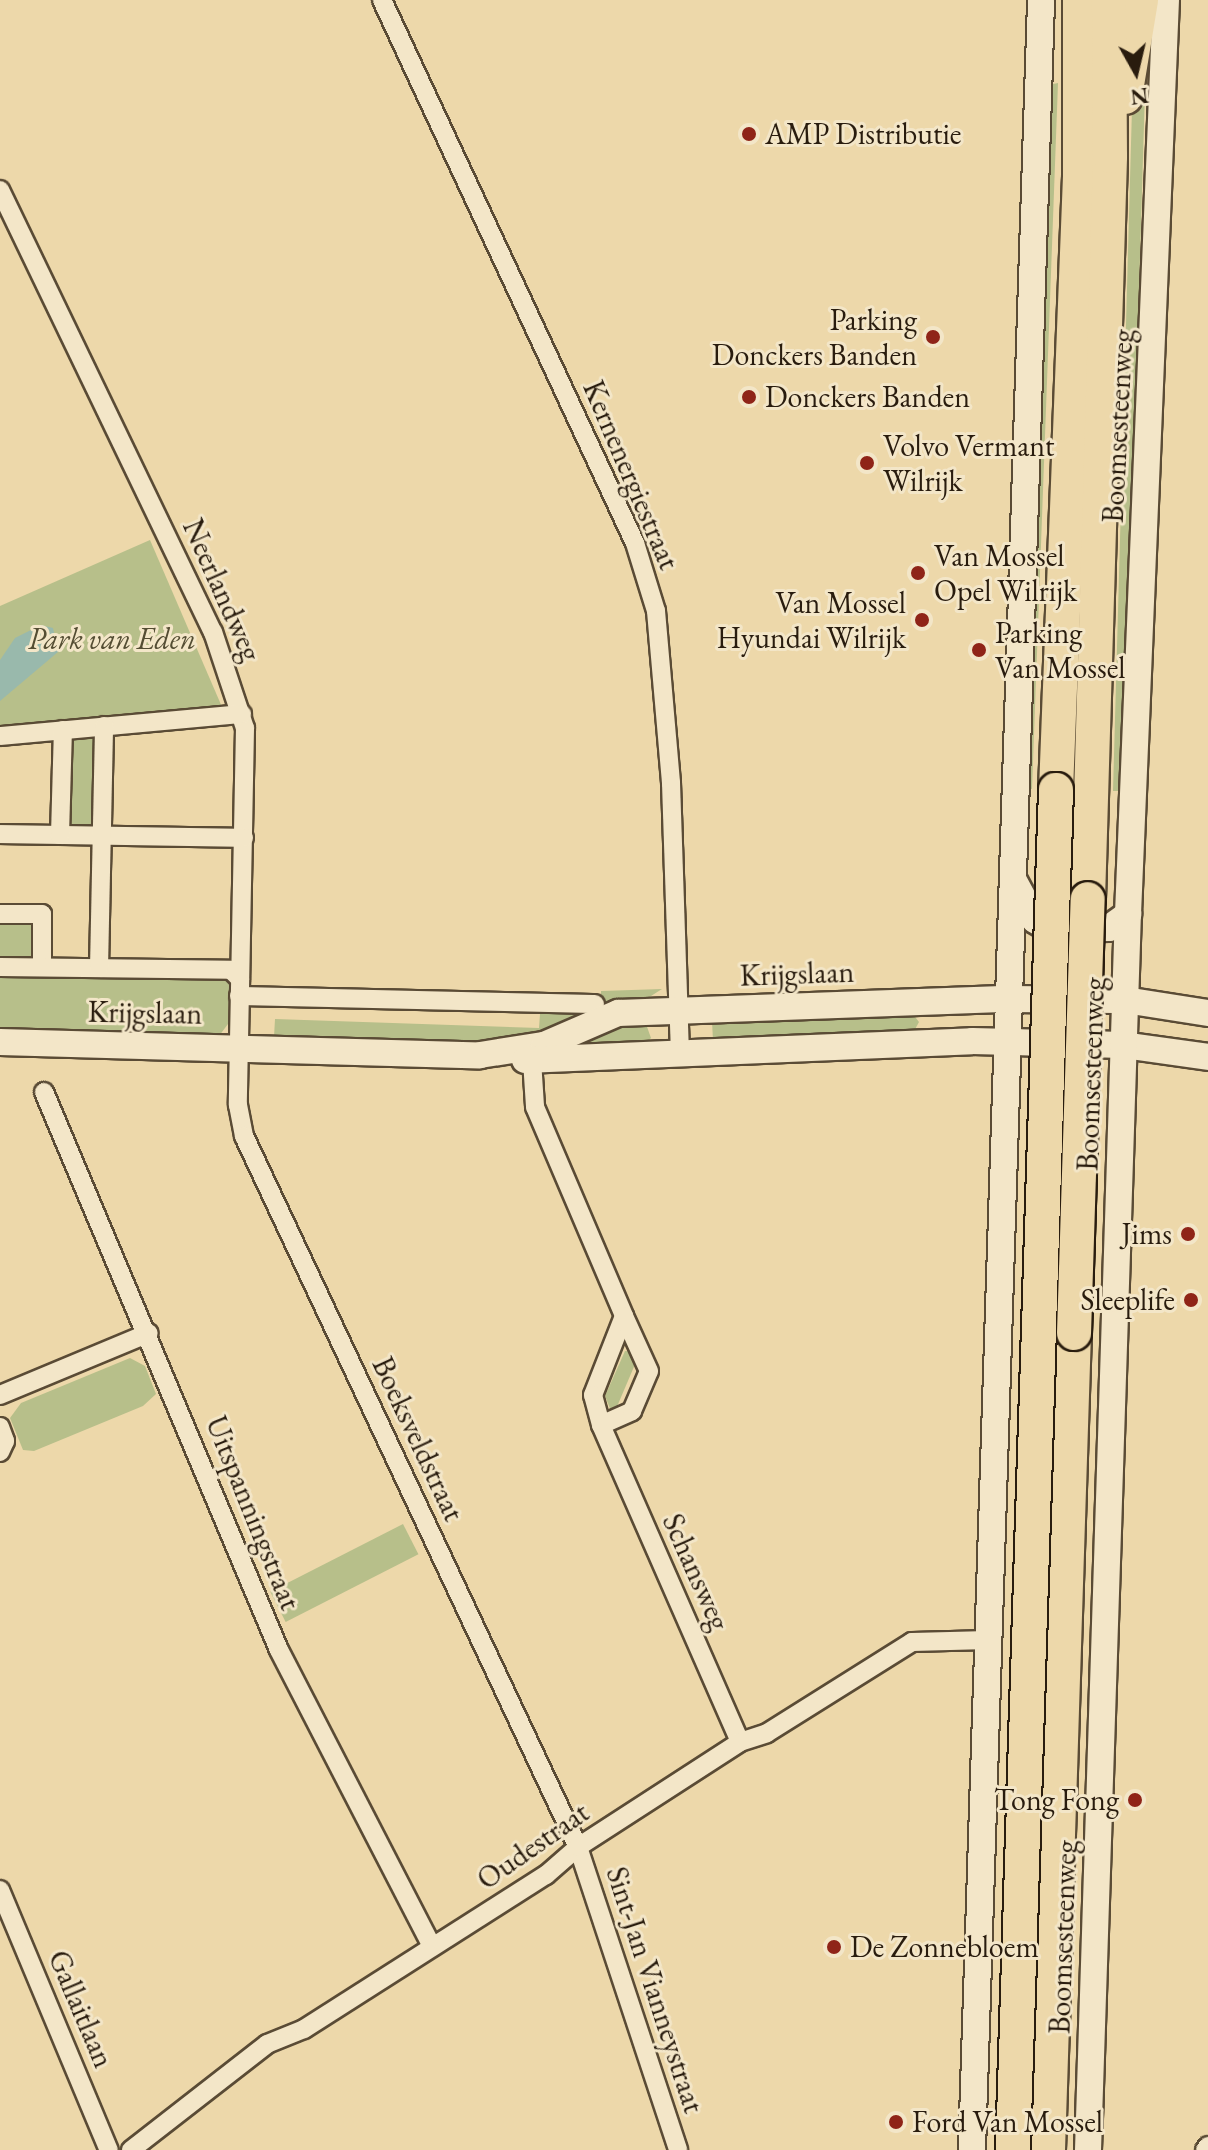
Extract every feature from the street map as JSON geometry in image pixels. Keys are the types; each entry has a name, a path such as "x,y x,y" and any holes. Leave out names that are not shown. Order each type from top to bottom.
{"highway":[{"path":"1063,0 1062,296 1070,346"},
{"path":"1013,2150 1070,346 1080,177 1080,0"},
{"path":"1048,2150 1110,156 1109,0"},
{"path":"1110,156 1141,0"}],"main road":[{"path":"972,2150 1041,0"},
{"name":"Boomsesteenweg","path":"1088,2150 1123,1045 1166,0"},
{"path":"1013,878 1035,920 1050,929 1109,928 1128,914"},
{"name":"Krijgslaan","path":"480,1055 544,1045 618,1013 1009,999 1125,1000 1208,1013"},
{"name":"Krijgslaan","path":"0,1042 480,1055 532,1060 1007,1043 1123,1045 1208,1057"}],"street":[{"name":"Kernenergiestraat","path":"382,0 635,543 656,611 671,783 680,1054"},
{"name":"Neerlandweg","path":"0,190 207,619 242,714 244,838 238,1047"},
{"path":"0,736 242,714"},
{"path":"99,968 104,726"},
{"path":"60,835 63,730"},
{"path":"0,834 244,838"},
{"path":"0,914 42,914 42,967"},
{"name":"Krijgslaan","path":"0,967 231,970 240,988 595,1004"},
{"name":"Boeksveldstraat","path":"238,1047 238,1105 244,1136 578,1847"},
{"path":"532,1060 535,1107 649,1371 632,1411 601,1425"},
{"name":"Uitspanningstraat","path":"44,1092 149,1333 279,1650 432,1946"},
{"name":"Schansweg","path":"624,1316 593,1395 601,1425 740,1742"},
{"path":"0,1395 149,1333"},
{"path":"0,1427 5,1441 0,1452"},
{"name":"Oudestraat","path":"131,2150 267,2044 304,2029 546,1875 578,1847 740,1742 767,1733 912,1642 988,1640"},
{"name":"Sint-Jan Vianneystraat","path":"578,1847 678,2150"},
{"name":"Gallaitlaan","path":"0,1890 109,2150"}],"green space":[{"path":"1147,24 1124,791 1113,791 1132,108"},
{"path":"1058,83 1032,789 1024,788 1048,85"},
{"name":"Park van Eden","path":"150,540 222,707 0,727 0,606"},
{"path":"69,736 97,736 95,825 67,824"},
{"path":"0,919 36,920 34,964 0,963"},
{"path":"0,974 230,977 228,1024 219,1036 0,1034"},
{"path":"662,989 640,1003 525,1043 274,1037 275,1019 539,1028 540,1014 594,1012 601,1006 601,991"},
{"path":"912,1013 919,1022 913,1033 713,1041 712,1021"},
{"path":"646,1024 651,1038 646,1043 554,1056 598,1025"},
{"path":"625,1351 635,1352 636,1362 613,1416 605,1396"},
{"path":"130,1358 145,1366 156,1394 143,1406 34,1451 23,1450 10,1418 21,1403"},
{"path":"403,1524 418,1554 286,1622 270,1592"}],"shaded area":[{"path":"41,625 53,628 58,652 0,701 0,660 15,638"}],"place":[{"name":"AMP Distributie","path":"749,134"},
{"name":"Parking Donckers Banden","path":"933,337"},
{"name":"Donckers Banden","path":"749,397"},
{"name":"Volvo Vermant Wilrijk","path":"867,463"},
{"name":"Van Mossel Opel Wilrijk","path":"918,573"},
{"name":"Van Mossel Hyundai Wilrijk","path":"922,620"},
{"name":"Parking Van Mossel","path":"979,650"},
{"name":"Jims","path":"1188,1234"},
{"name":"Sleeplife","path":"1191,1300"},
{"name":"Tong Fong","path":"1135,1800"},
{"name":"De Zonnebloem","path":"834,1947"},
{"name":"Ford Van Mossel","path":"896,2122"}]}
